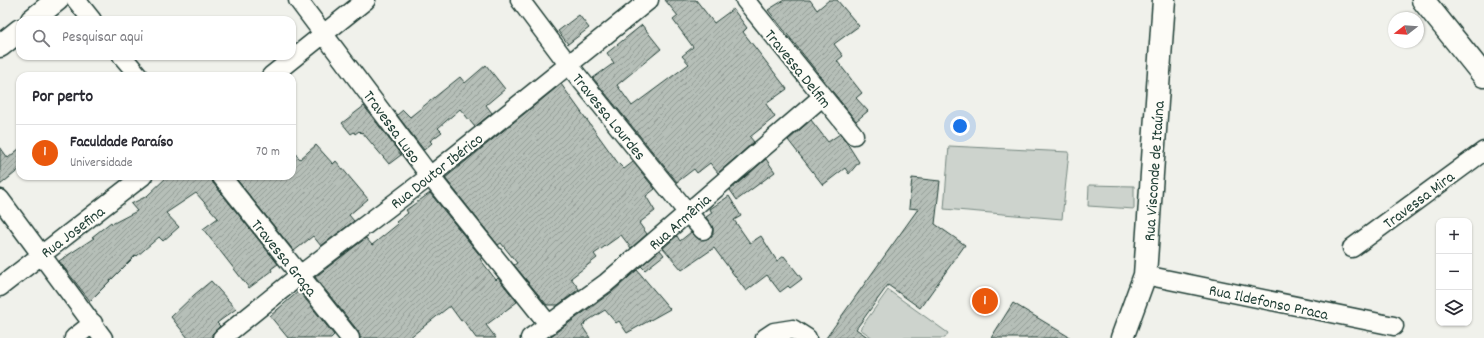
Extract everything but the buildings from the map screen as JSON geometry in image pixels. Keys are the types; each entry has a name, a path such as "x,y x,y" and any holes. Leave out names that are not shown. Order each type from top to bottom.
{"main road":[{"path":"37,16 57,0"},
{"name":"Rua Visconde de Itaúna","path":"1122,338 1145,275 1164,0"},
{"path":"1423,0 1484,76"},
{"path":"0,46 16,33"}],"street":[{"path":"76,0 89,16"},
{"name":"Travessa Luso","path":"298,0 325,33 430,176 549,324"},
{"path":"296,56 366,0"},
{"name":"Travessa Lourdes","path":"520,0 568,64 703,230"},
{"name":"Rua Doutor Ibérico","path":"222,338 300,275 430,176 649,0"},
{"name":"Travessa Delfim","path":"745,0 854,135"},
{"path":"125,60 136,72"},
{"path":"276,72 291,60"},
{"name":"Rua Armênia","path":"530,338 606,282 822,97"},
{"name":"Travessa Mira","path":"1352,248 1484,151"},
{"name":"Rua Josefina","path":"0,287 139,180"},
{"name":"Travessa Graça","path":"224,180 350,338"},
{"path":"0,199 40,255 103,338"},
{"name":"Rua Ildefonso Praca","path":"1145,275 1394,326"},
{"path":"74,338 93,323"},
{"path":"765,338 774,332 794,329 807,338"}],"shaded area":[{"path":"949,146 1069,152 1062,219 944,209"},
{"path":"1089,185 1134,186 1134,209 1088,206"},
{"path":"888,290 948,333 945,338 873,338 860,329"}],"place":[{"name":"Faculdade Paraíso","path":"985,301"}]}
